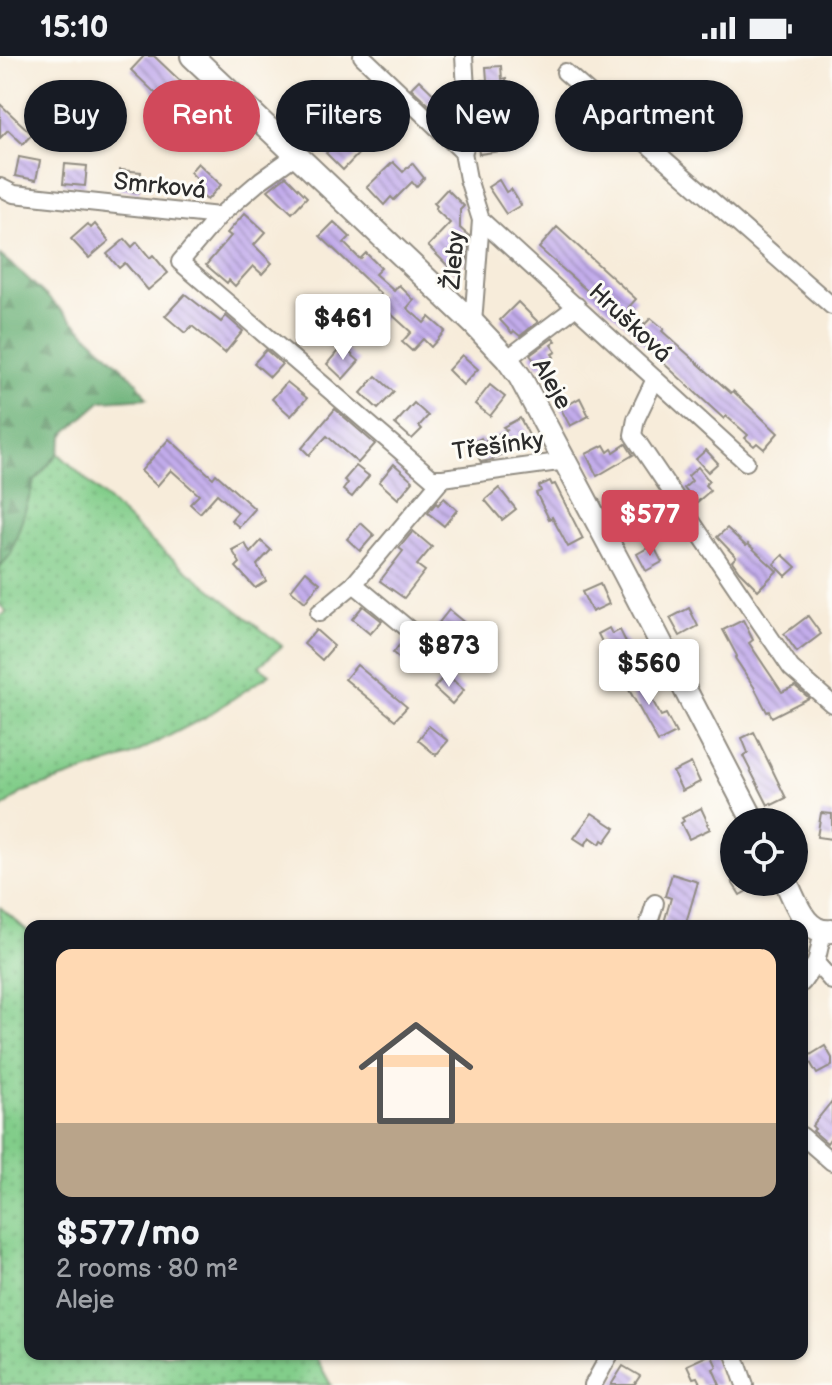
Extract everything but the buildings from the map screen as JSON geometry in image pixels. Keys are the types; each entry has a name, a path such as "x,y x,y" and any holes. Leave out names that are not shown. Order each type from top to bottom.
{"street":[{"name":"Aleje","path":"192,56 507,359 566,461 747,808"},
{"path":"362,56 426,117"},
{"path":"464,56 465,80"},
{"path":"565,72 832,306"},
{"name":"Žleby","path":"463,152 481,220 473,323"},
{"name":"Smrková","path":"0,187 14,194 219,216 296,155"},
{"name":"Třešínky","path":"219,216 180,262 432,478 566,461"},
{"name":"Hrušková","path":"481,220 746,462"},
{"path":"507,359 577,306"},
{"path":"655,379 636,419 633,435 791,668 832,704"},
{"path":"319,613 354,584 443,478"},
{"path":"354,584 423,641"},
{"path":"793,896 805,920"},
{"path":"650,920 655,903"},
{"path":"808,924 827,931 816,963 808,974"},
{"path":"816,963 832,981"},
{"path":"808,1141 832,1162"},
{"path":"593,1385 607,1360"},
{"path":"736,1360 745,1385"}],"green space":[{"path":"0,255 137,382 147,398 102,401 64,434 58,453 34,482 11,554 0,567"},
{"path":"58,453 152,542 282,646 259,666 270,674 204,718 130,756 23,792 0,810 0,616 7,612 0,605 0,567 11,553 34,482"},
{"path":"0,907 24,928 24,1360 317,1360 331,1385 0,1385"}]}
